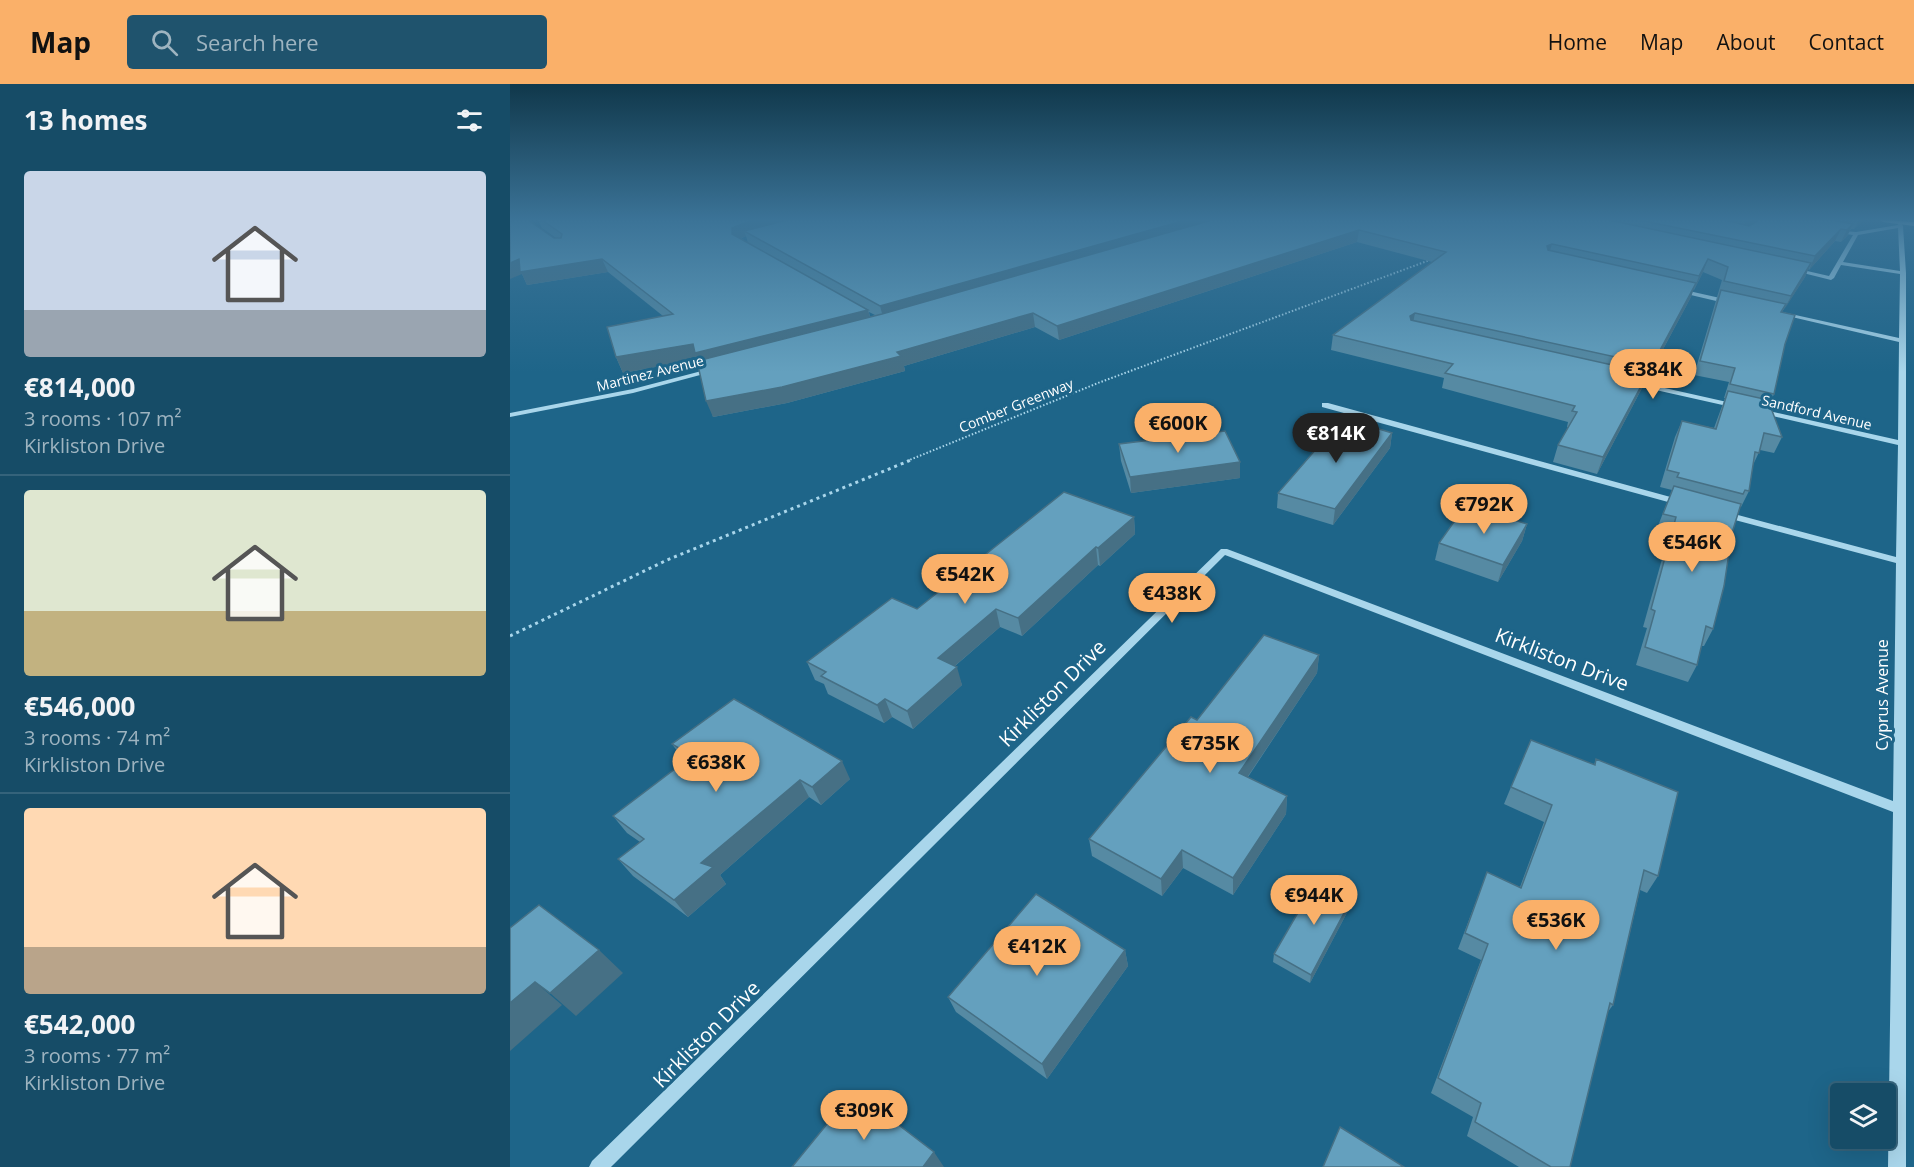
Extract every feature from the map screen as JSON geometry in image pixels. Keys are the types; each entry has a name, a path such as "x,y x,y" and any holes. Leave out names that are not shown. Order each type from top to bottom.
{"street":[{"path":"1797,271 1831,278 1835,271"},
{"path":"1887,271 1903,273"},
{"name":"Cyprus Avenue","path":"1897,1167 1900,443 1903,273"},
{"path":"1673,289 1741,304"},
{"path":"1775,312 1901,340"},
{"name":"Martinez Avenue","path":"510,415 633,391 724,367"},
{"name":"Sandford Avenue","path":"1621,380 1900,443"},
{"path":"1325,405 1692,505"},
{"path":"1715,512 1900,561"},
{"name":"Kirkliston Drive","path":"598,1167 1224,551 1898,808"}],"path":[{"name":"Comber Greenway","path":"510,636 667,560 1076,392 1399,271"}],"building":[{"path":"617,271 797,271 868,310 695,353 693,344 616,357 607,327 673,314"},
{"path":"816,271 1006,271 880,306"},
{"path":"1035,271 1231,271 1057,326 1033,313 897,352 901,356 782,387 706,401 697,361 882,314"},
{"path":"1421,271 1640,271 1696,283 1652,365 1415,313 1410,316 1411,320 1648,373 1603,457 1558,445 1577,412 1572,411 1575,406 1445,373 1453,364 1333,335"},
{"path":"1674,271 1702,271 1699,276"},
{"path":"1727,271 1806,271 1791,296 1724,281"},
{"path":"1721,290 1786,304 1781,312 1795,315 1785,344 1774,394 1730,384 1735,368 1700,361"},
{"path":"1728,391 1773,401 1771,408 1782,437 1764,433 1759,453 1755,452 1749,491 1745,490 1743,494 1677,477 1679,473 1667,470 1682,421 1716,429"},
{"path":"1343,418 1392,433 1335,509 1278,493"},
{"path":"1225,431 1240,462 1130,477 1119,444"},
{"path":"1674,486 1741,504 1732,533 1724,586 1713,629 1706,626 1697,665 1645,647 1655,611 1651,609 1676,517 1663,514"},
{"path":"1064,492 1134,517 1098,548 1096,547 1018,618 996,609 938,658 957,667 907,711 885,699 877,705 821,676 826,672 807,662 892,598 917,609"},
{"path":"1466,505 1527,524 1503,565 1439,543"},
{"path":"1264,635 1319,655 1239,773 1287,796 1233,878 1182,850 1161,879 1089,839 1191,717 1197,720"},
{"path":"734,699 842,761 812,787 800,780 701,863 713,867 674,900 618,859 644,839 613,816 692,756 672,744"},
{"path":"1531,740 1595,765 1596,759 1678,792 1658,876 1644,870 1613,1005 1610,1003 1570,1167 1551,1167 1475,1122 1481,1103 1438,1078 1488,944 1465,933 1487,872 1521,888 1552,805 1511,787"},
{"path":"1318,878 1353,896 1311,975 1274,954"},
{"path":"1036,894 1125,950 1042,1064 948,997"},
{"path":"539,905 599,950 550,993 535,982 510,1003 510,928"},
{"path":"854,1091 934,1152 923,1167 792,1167"},
{"path":"1340,1127 1404,1167 1323,1167"}]}
